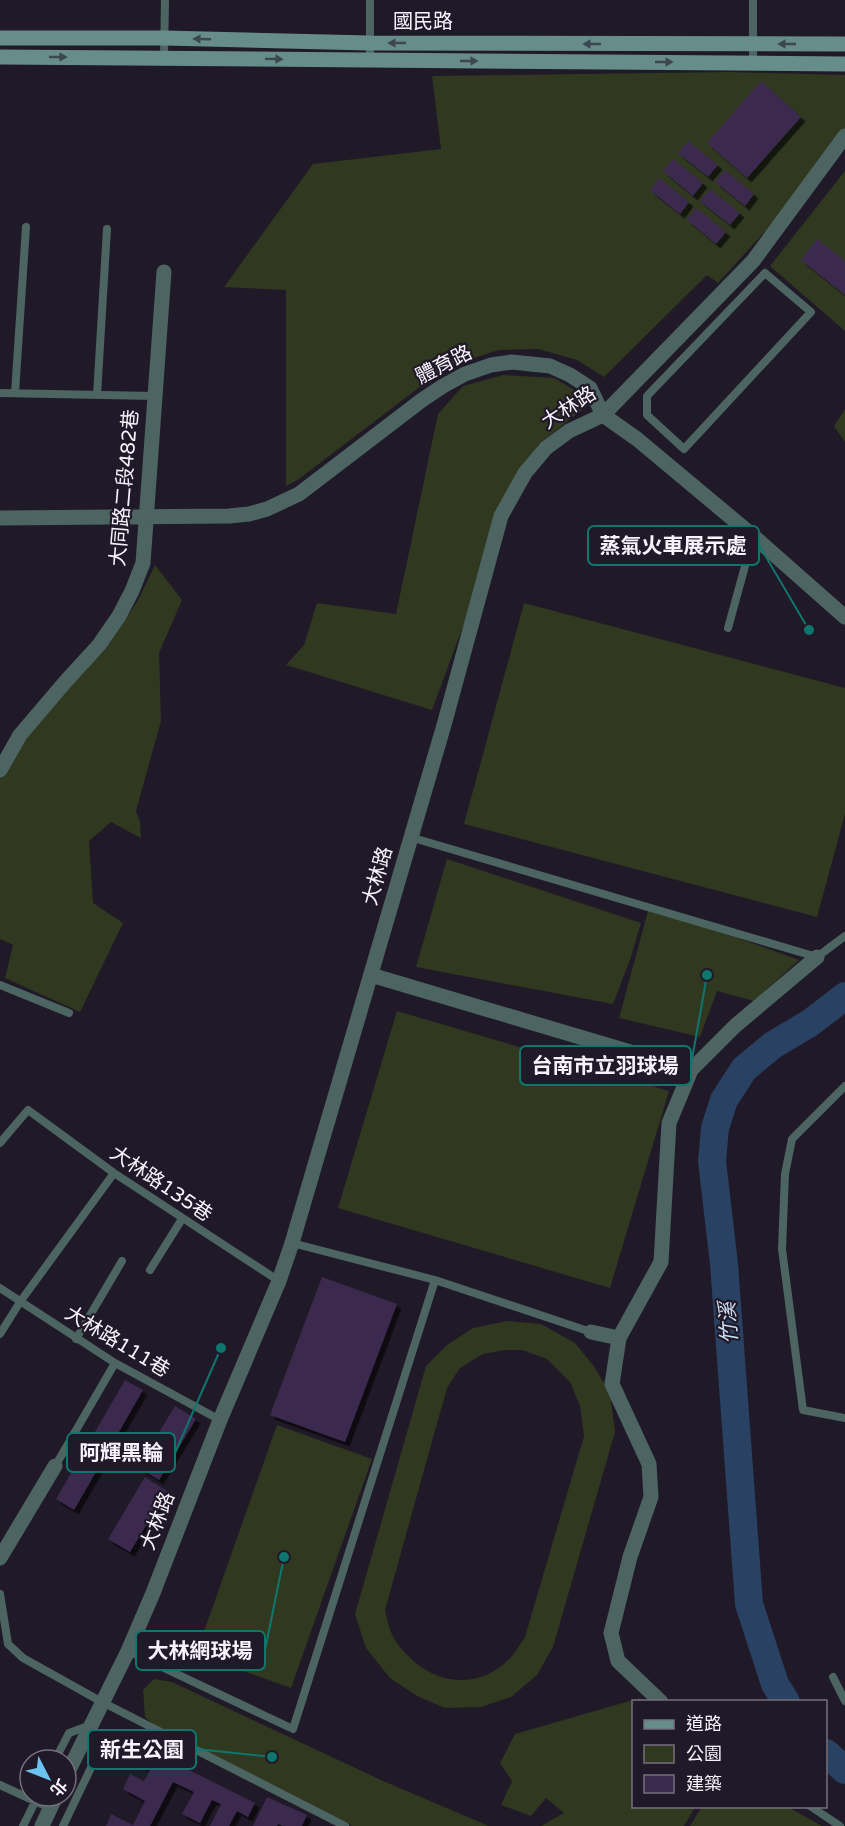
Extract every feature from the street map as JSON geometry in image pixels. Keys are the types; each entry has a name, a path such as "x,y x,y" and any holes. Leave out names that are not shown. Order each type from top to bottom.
{"street":[{"name":"國民路","path":"0,38 165,38 369,43 845,44"},
{"name":"國民路","path":"0,57 845,64"},
{"name":"大林路","path":"78,1752 128,1651 153,1593 220,1420 279,1281 444,725 501,516 525,473 546,448 569,431 603,415 753,261 845,136"},
{"name":"大同路二段482巷","path":"0,770 20,735 99,645 119,616 143,563 164,272"},
{"name":"體育路","path":"0,518 249,514 284,502 313,484 436,390 465,374 491,365 512,362 550,366 590,388 603,415 637,439 752,535 845,617"},
{"path":"660,1700 618,1661 611,1633 630,1557 651,1497 649,1464 612,1384 618,1338 661,1262 669,1123 691,1070 735,1026 818,957"},
{"path":"371,975 691,1070"},
{"path":"591,1332 618,1338"},
{"path":"0,1558 56,1465"},
{"path":"42,1826 50,1808"}],"lane":[{"path":"164,58 165,0"},
{"path":"370,0 370,61"},
{"path":"753,0 753,62"},
{"path":"15,393 26,226"},
{"path":"96,395 107,229"},
{"path":"753,261 811,312 684,449 647,415 647,396 765,273"},
{"path":"0,393 154,396"},
{"path":"728,628 752,535"},
{"path":"410,837 818,957 845,936"},
{"path":"0,985 69,1013"},
{"path":"845,1086 792,1139 785,1174 782,1249 803,1410 845,1418"},
{"name":"大林路135巷","path":"0,1143 28,1110 114,1173 279,1281"},
{"path":"0,1334 20,1302 114,1173"},
{"path":"150,1270 182,1219"},
{"path":"292,1243 435,1280 591,1332"},
{"path":"76,1339 122,1261"},
{"path":"128,1651 293,1729 435,1280"},
{"name":"大林路111巷","path":"0,1288 76,1339 220,1420"},
{"path":"56,1465 116,1363"},
{"path":"0,1594 8,1644 23,1658 102,1702 345,1826"},
{"path":"833,1677 845,1701"},
{"path":"62,1748 69,1733 91,1725 100,1749 63,1826"},
{"path":"0,1785 18,1792"},
{"path":"23,1826 32,1808"},
{"path":"813,1808 840,1826"},
{"path":"322,1826 327,1817"}],"green space":[{"path":"730,72 845,75 845,128 790,204 718,283 707,275 604,377 577,360 538,349 499,350 446,367 299,479 286,486 286,290 224,287 313,164 441,149 432,76"},
{"path":"845,171 845,331 770,266"},
{"path":"503,375 554,378 593,401 539,444 497,512 475,594 432,710 286,665 304,645 317,603 396,614 438,414 463,386"},
{"path":"845,409 845,442 834,426"},
{"path":"155,565 182,600 159,653 161,721 136,811 140,822 141,838 111,822 89,841 93,903 123,923 80,1012 5,978 13,945 0,939 0,778 22,738 71,681 104,651 137,602"},
{"path":"524,603 845,688 845,814 817,917 464,824"},
{"path":"447,859 641,923 613,1004 416,967"},
{"path":"648,911 730,935 799,960 754,1001 717,991 700,1037 619,1018"},
{"path":"397,1011 669,1091 610,1288 338,1208"},
{"path":"507,1321 541,1324 575,1343 593,1365 610,1393 615,1432 553,1647 537,1675 511,1697 481,1707 445,1708 417,1696 390,1678 366,1648 355,1614 426,1366 447,1345 473,1328","holes":["522,1350 547,1359 570,1382 580,1406 584,1436 525,1637 512,1656 491,1673 479,1678 454,1680 429,1672 402,1649 391,1632 385,1610 447,1388 460,1368 483,1354"]},
{"path":"277,1425 372,1459 291,1688 196,1654"},
{"path":"154,1679 172,1682 383,1781 489,1826 352,1826 163,1733 145,1717 143,1690"},
{"path":"632,1700 632,1808 694,1808 684,1826 541,1826 564,1813 546,1798 531,1816 501,1805 512,1781 500,1763 515,1734"},
{"path":"701,1808 790,1808 822,1826 690,1826"}],"building":[{"path":"761,81 801,117 747,178 707,143"},
{"path":"688,141 718,165 708,177 678,153"},
{"path":"673,159 703,183 693,196 663,171"},
{"path":"725,170 754,194 745,206 715,182"},
{"path":"659,178 689,202 680,214 650,190"},
{"path":"710,189 740,213 730,225 700,201"},
{"path":"696,208 726,232 716,244 687,220"},
{"path":"817,239 845,261 845,295 801,260"},
{"path":"614,524 628,535 616,551 601,540"},
{"path":"322,1277 397,1304 345,1442 270,1415"},
{"path":"125,1380 143,1390 74,1510 56,1499"},
{"path":"175,1406 196,1419 159,1480 138,1467"},
{"path":"145,1477 167,1491 130,1552 108,1539"},
{"path":"143,1747 255,1803 248,1817 237,1811 229,1826 210,1826 221,1804 212,1800 200,1823 182,1814 194,1792 173,1782 150,1826 106,1826 111,1814 133,1825 145,1801 123,1789 130,1774 144,1781 150,1770 135,1763"},
{"path":"267,1797 307,1815 302,1826 278,1824 277,1826 253,1826"}],"waterway":[{"name":"竹溪","path":"785,1700 775,1684 749,1604 724,1264 712,1161 715,1128 724,1100 744,1069 773,1045 810,1023 845,996"},
{"name":"竹溪","path":"827,1754 845,1770"}],"place":[{"name":"蒸氣火車展示處","path":"809,630"},
{"name":"台南市立羽球場","path":"707,975"},
{"name":"阿輝黑輪","path":"221,1348"},
{"name":"大林網球場","path":"284,1557"},
{"name":"新生公園","path":"272,1757"}]}
